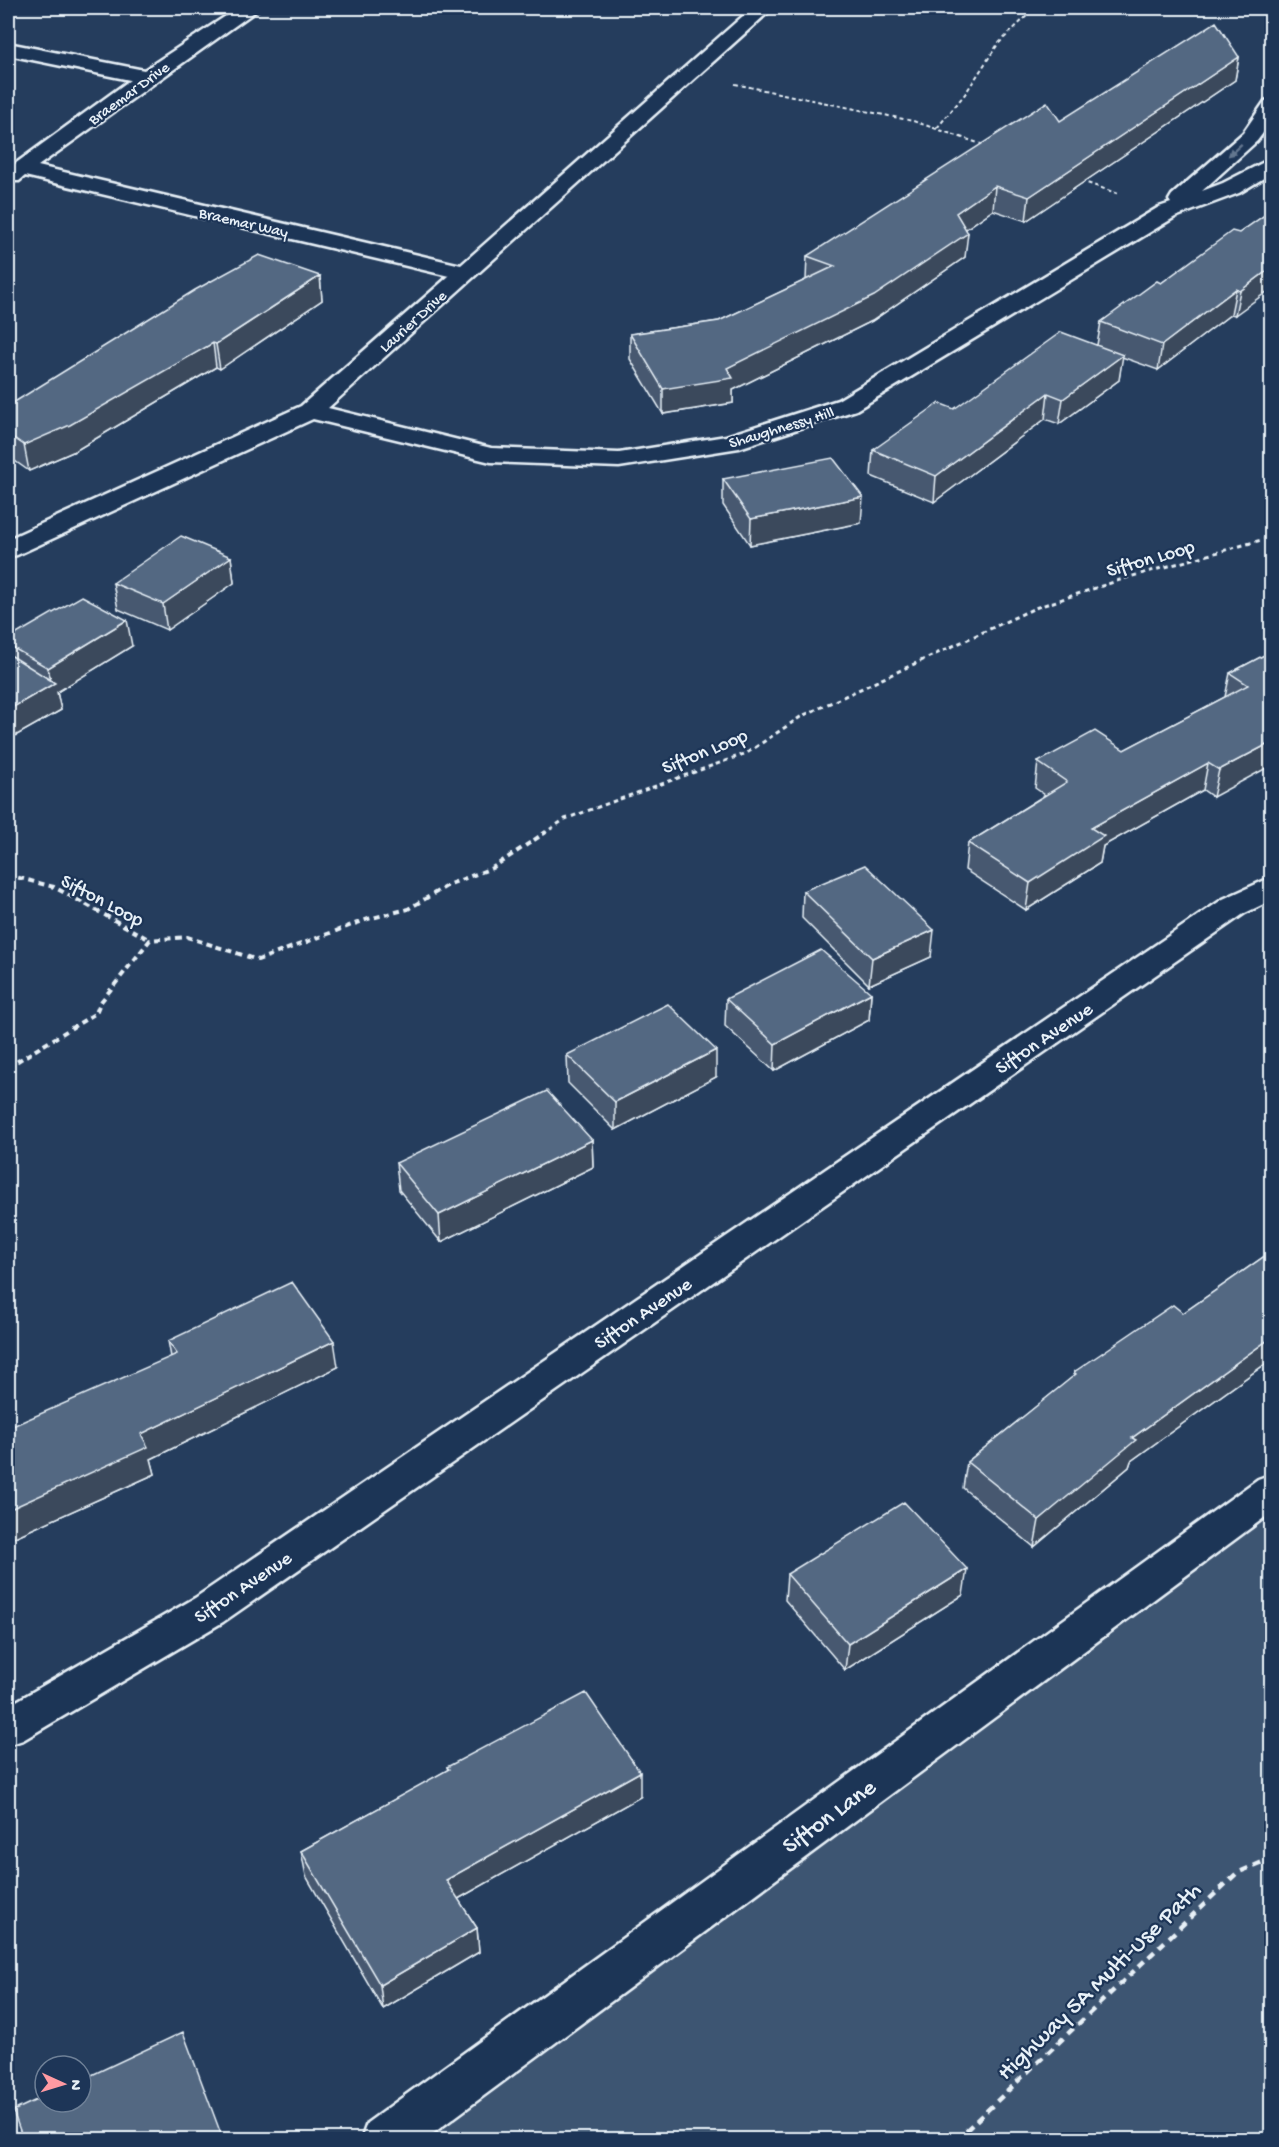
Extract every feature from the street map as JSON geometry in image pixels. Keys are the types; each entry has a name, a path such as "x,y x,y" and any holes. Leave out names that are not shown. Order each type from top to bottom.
{"street":[{"name":"Braemar Drive","path":"15,174 147,77 250,8"},
{"name":"Laurier Drive","path":"8,549 310,411 762,8"},
{"path":"8,49 147,77"},
{"name":"Shaughnessy Hill","path":"1167,212 1250,137 1272,105"},
{"name":"Shaughnessy Hill","path":"310,411 491,455 619,460 730,443 848,405 1167,212 1231,188 1272,164"},
{"name":"Braemar Way","path":"15,174 465,273"},
{"name":"Sifton Avenue","path":"8,1727 210,1610 1234,906 1272,887"},
{"name":"Sifton Lane","path":"384,2139 1272,1490"}],"path":[{"path":"937,128 965,94 998,44 1035,8"},
{"path":"731,83 937,128 992,148"},
{"path":"1079,180 1167,212"},
{"name":"Sifton Loop","path":"8,1067 96,1013 100,1003 150,940 187,937 258,960 368,919 408,909 450,884 492,868 565,819 747,753 802,716 1035,608 1126,578 1272,537"},
{"name":"Sifton Loop","path":"8,875 54,887 150,940"},
{"name":"Highway 5A Multi-Use Path","path":"956,2139 1237,1873 1272,1858"}],"shaded area":[{"path":"1271,1506 1271,2139 411,2139"}],"building":[{"path":"1216,22 1239,57 1029,197 995,186 956,213 968,233 874,296 727,368 733,378 663,389 630,334 719,321 835,266 807,256 1047,102 1060,121"},
{"path":"1272,210 1272,267 1240,291 1236,289 1162,345 1101,322 1157,281 1161,283 1232,231 1239,233"},
{"path":"259,255 320,276 216,344 213,343 70,425 24,445 8,434 8,406 195,290"},
{"path":"1061,332 1123,355 1063,399 1048,393 936,476 873,450 939,403 954,409"},
{"path":"833,458 863,497 751,519 723,479"},
{"path":"181,536 231,557 163,604 113,583"},
{"path":"82,596 127,620 48,668 8,645 8,639"},
{"path":"1272,651 1272,742 1219,770 1208,763 1091,828 1104,836 1030,883 968,843 1067,782 1038,762 1095,731 1124,750 1248,685 1230,673"},
{"path":"12,656 55,683 8,710 8,658"},
{"path":"865,865 934,930 872,958 803,891"},
{"path":"821,950 871,993 775,1044 726,999"},
{"path":"668,1004 716,1050 615,1102 567,1055"},
{"path":"547,1091 592,1140 439,1215 396,1163"},
{"path":"1272,1251 1272,1337 1132,1438 1136,1440 1039,1520 967,1462 1076,1374 1074,1372 1173,1305 1183,1313"},
{"path":"292,1282 334,1341 141,1434 148,1447 8,1510 8,1428 177,1354 168,1341"},
{"path":"904,1502 967,1569 848,1644 787,1574"},
{"path":"586,1693 640,1772 446,1880 477,1928 380,1985 301,1851 449,1769 447,1767"},
{"path":"183,2032 221,2134 210,2139 23,2139 13,2111 33,2102 33,2114 93,2114 93,2074"}]}
